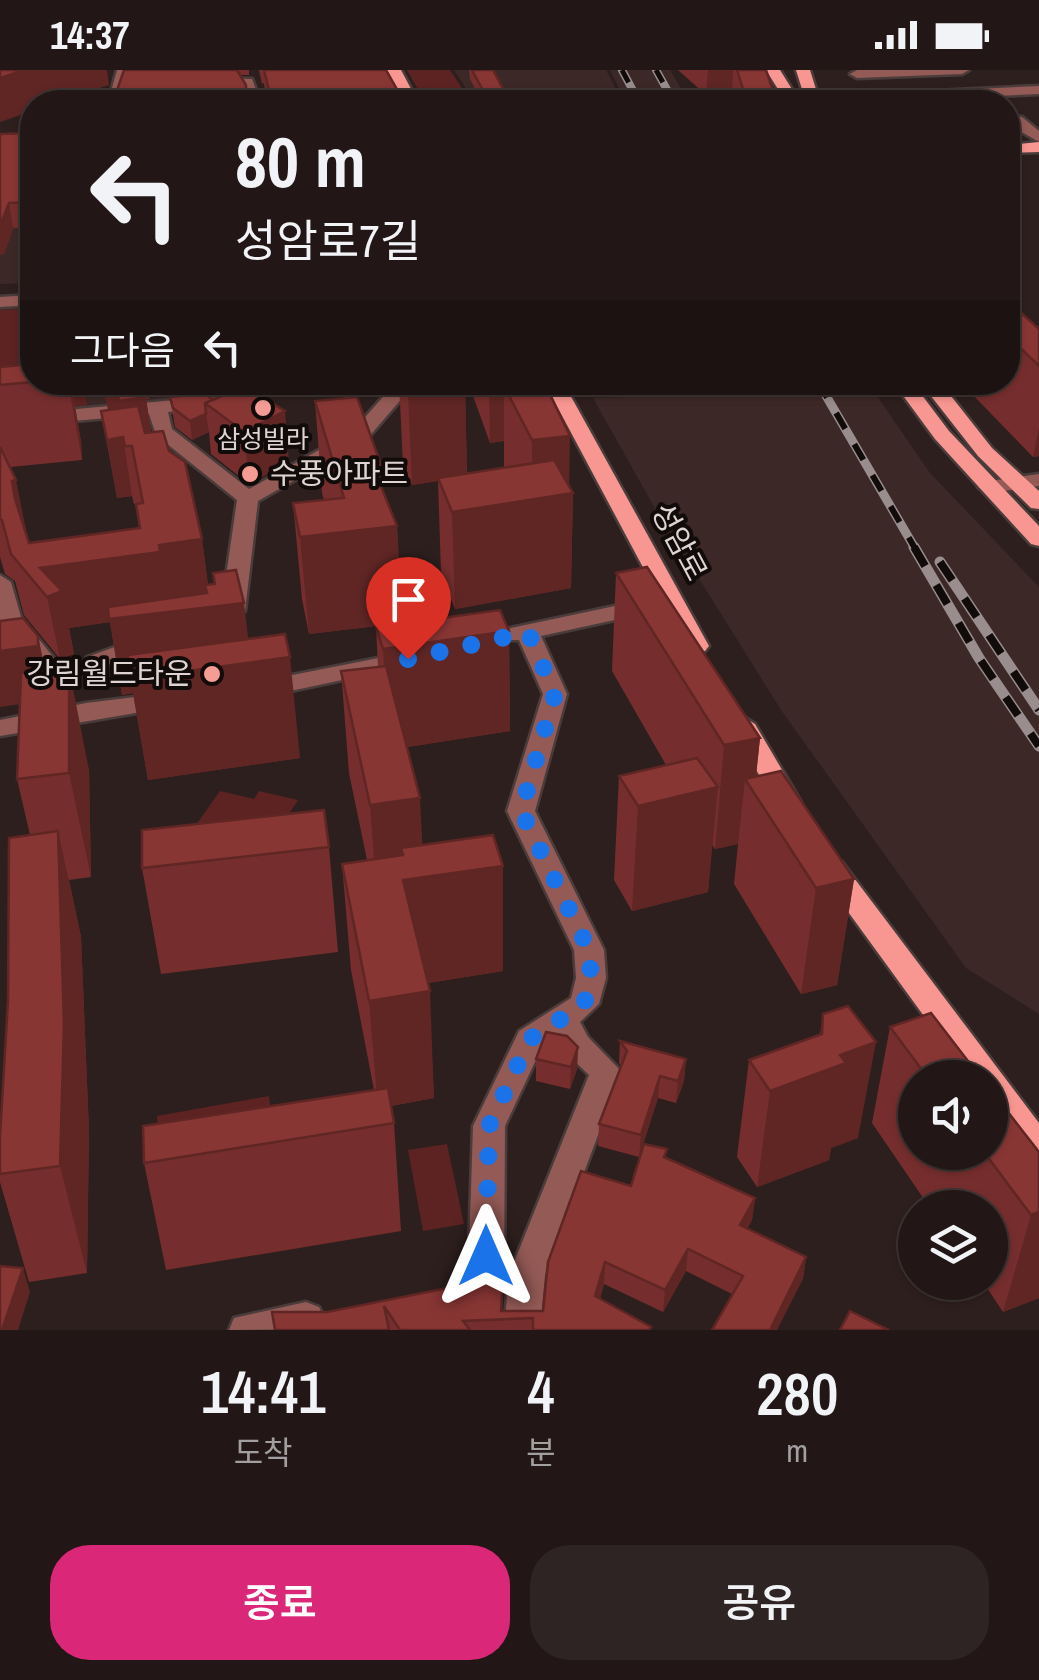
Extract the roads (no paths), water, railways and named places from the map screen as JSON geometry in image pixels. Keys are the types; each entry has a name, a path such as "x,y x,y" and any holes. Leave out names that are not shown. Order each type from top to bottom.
{"main road":[{"name":"성암로","path":"560,395 706,661"},
{"path":"913,395 989,487 1039,539"},
{"path":"939,395 985,452 1028,481 1039,503"},
{"path":"726,696 796,817"},
{"path":"818,850 973,1060"},
{"path":"1008,1107 1039,1148"}],"street":[{"path":"376,74 394,70"},
{"path":"825,90 850,77 962,70"},
{"path":"122,75 139,80"},
{"path":"193,81 246,82 249,90"},
{"path":"0,422 157,407 242,408 254,395"},
{"path":"248,498 360,434 396,395"},
{"path":"157,407 163,432 248,498"},
{"path":"188,452 218,440"},
{"path":"989,487 1028,481"},
{"path":"213,624 235,610 248,498"},
{"path":"0,582 5,620 62,684"},
{"path":"494,639 671,600"},
{"path":"486,1283 489,1126 530,1039 584,1004 591,978 589,950 521,811 555,694 528,632"},
{"path":"96,662 114,652 164,638"},
{"path":"241,692 300,684 426,654"},
{"path":"0,728 86,711 202,696"},
{"path":"522,1330 526,1275 606,1072 576,1045 563,1020"},
{"path":"447,1291 526,1275"},
{"path":"250,1330 349,1310"}],"railway":[{"path":"622,70 633,90"},
{"path":"656,70 667,90"},
{"path":"826,395 916,550"},
{"path":"914,547 979,658 1039,746"},
{"path":"940,562 1039,710"}],"place":[{"name":"삼성빌라","path":"263,408"},
{"name":"수풍아파트","path":"250,474"},
{"name":"강림월드타운","path":"212,674"}]}
